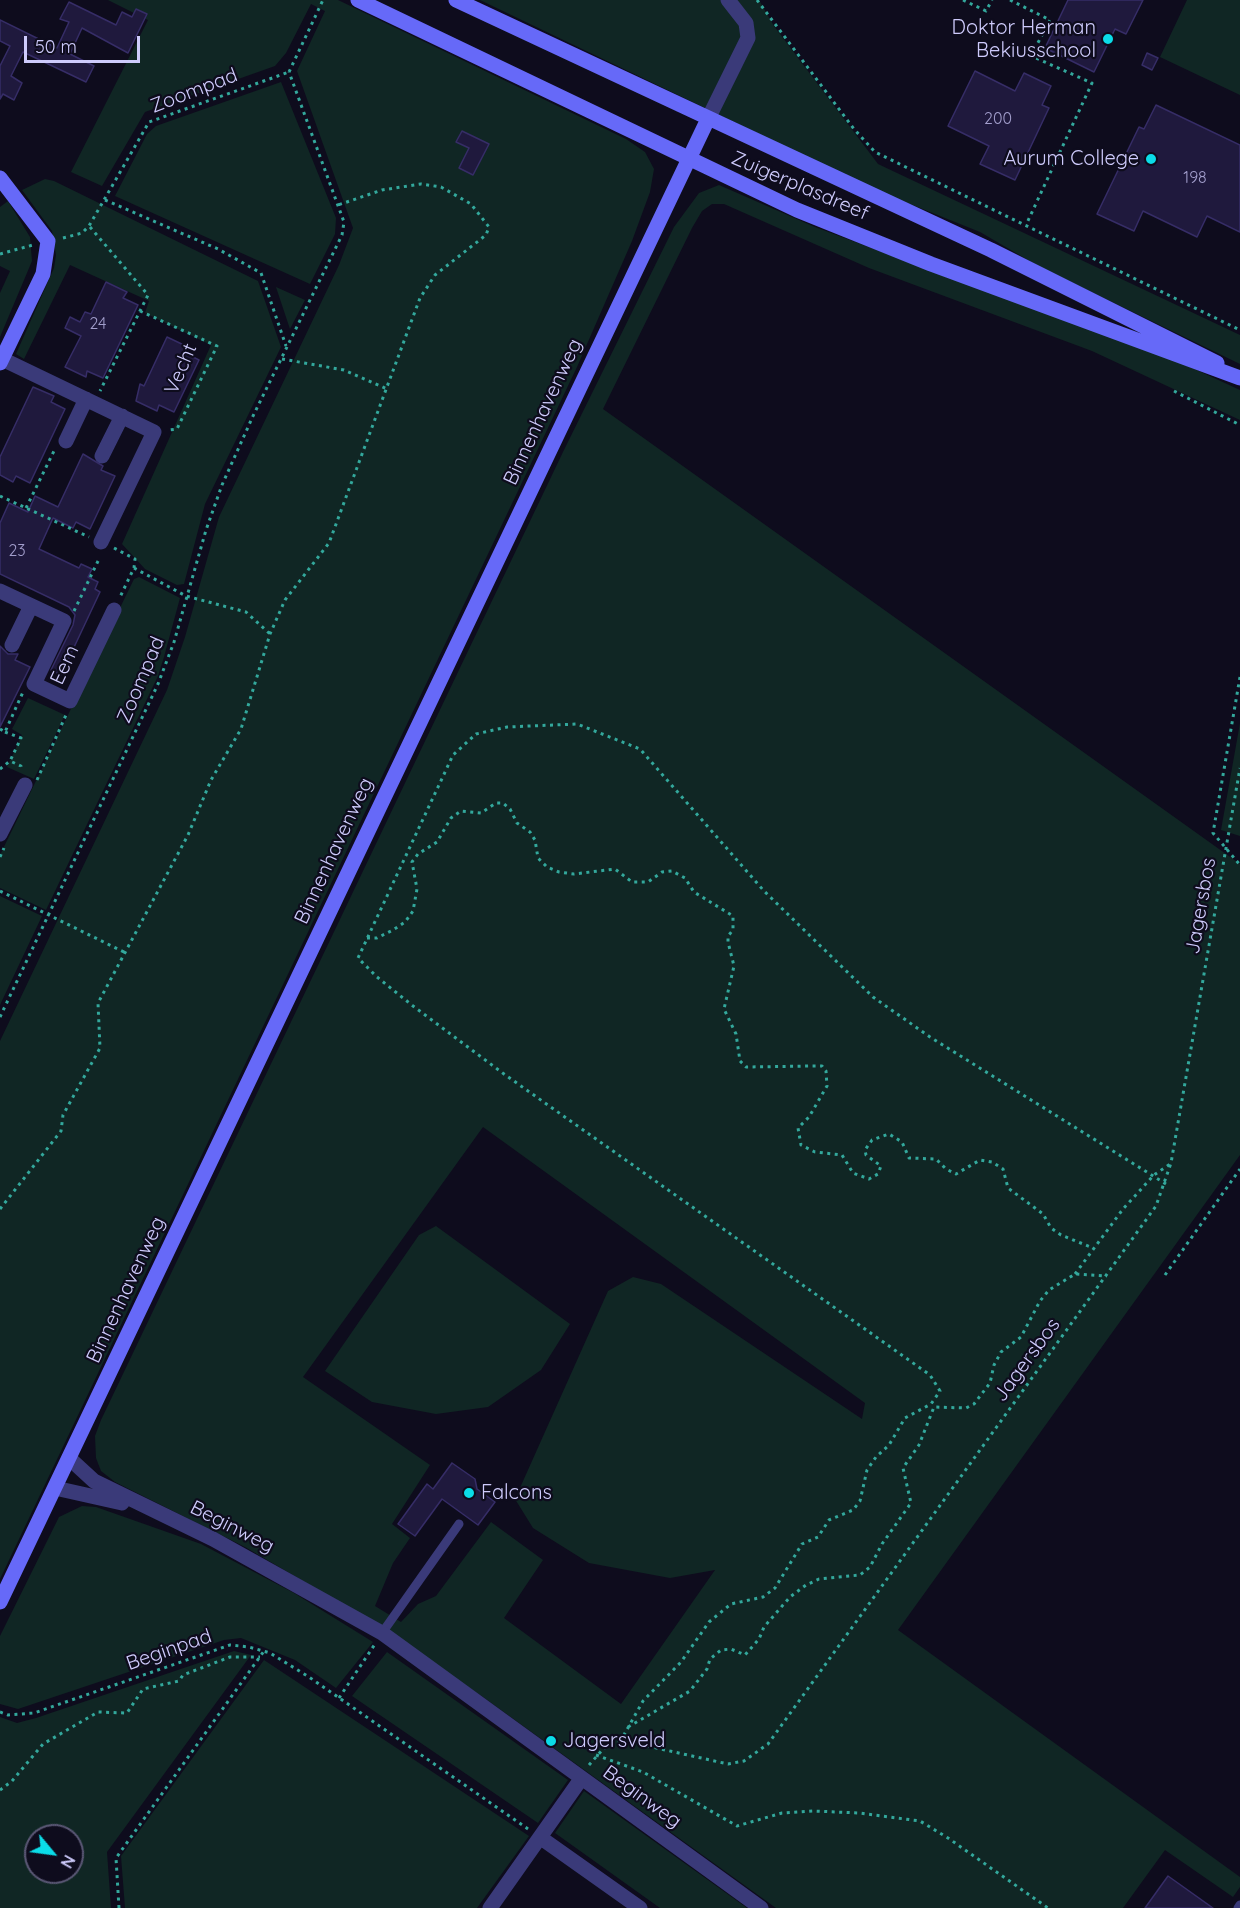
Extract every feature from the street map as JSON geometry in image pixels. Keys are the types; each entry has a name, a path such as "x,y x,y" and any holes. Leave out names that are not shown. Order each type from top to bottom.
{"street":[{"name":"Zuigerplasdreef","path":"358,0 797,210 921,260 1240,377"},
{"name":"Zuigerplasdreef","path":"456,0 991,250 1197,350 1240,377"},
{"path":"708,119 748,38 746,23 728,0"},
{"name":"Binnenhavenweg","path":"0,1602 708,119"},
{"path":"0,177 48,242 43,274 1,360 154,432 104,544"},
{"path":"66,441 90,401"},
{"path":"102,456 122,416"},
{"name":"Eem","path":"0,591 64,621 34,684 70,701 114,610"},
{"path":"12,645 31,606"},
{"path":"0,834 25,784"},
{"name":"Beginweg","path":"69,1458 94,1481 213,1539 382,1633 761,1908"},
{"name":"Beginweg","path":"55,1488 90,1494 156,1513"},
{"path":"490,1908 581,1779"},
{"path":"541,1838 640,1908"}],"lane":[{"path":"382,1633 459,1524"}],"path":[{"path":"289,72 323,0"},
{"path":"757,0 854,129 875,152 1240,330"},
{"path":"963,0 986,11 992,0"},
{"path":"1010,0 1050,20 1031,56"},
{"path":"1002,43 1092,83 1026,225"},
{"name":"Zoompad","path":"0,1017 158,684 174,642 186,596 222,485 342,235 344,222 289,72 149,122 89,226"},
{"path":"0,1209 61,1131 63,1115 100,1048 98,1003 188,835 211,780 241,729 270,634 285,600 329,543 420,298 435,274 486,235 489,227 471,204 441,187 422,184 382,190 338,205"},
{"path":"105,200 218,249 261,273 287,347"},
{"path":"0,254 82,233 89,226 148,295 90,401"},
{"name":"Vecht","path":"140,311 217,346 177,429 154,432"},
{"path":"282,359 344,370 387,389"},
{"path":"1174,391 1240,425"},
{"path":"26,508 58,441 66,441"},
{"path":"0,496 135,559 134,568 114,610"},
{"path":"64,621 72,614 104,544"},
{"path":"134,568 186,596 246,612 270,634"},
{"path":"1240,677 1213,833 1240,865"},
{"name":"Eem","path":"5,732 24,692 34,684"},
{"path":"626,1728 690,1691 707,1669 710,1659 721,1650 730,1649 739,1655 745,1654 759,1639 764,1627 790,1597 806,1585 819,1579 860,1575 870,1567 882,1544 911,1503 903,1468 919,1445 940,1390 930,1375 504,1074 377,977 358,958 453,755 476,734 507,727 577,724 640,749 764,891 873,997 930,1037 1166,1184"},
{"path":"0,729 21,738 10,761 0,769"},
{"path":"10,761 21,766 25,784"},
{"name":"Jagersbos","path":"620,1742 634,1743 728,1764 744,1761 768,1744 1156,1206 1166,1184 1171,1163 1240,768"},
{"path":"367,938 377,938 393,930 405,922 413,911 417,889 412,862 418,854 437,842 451,818 461,811 481,813 496,803 503,803 510,809 517,823 530,832 535,840 538,858 547,867 574,874 615,869 632,882 648,882 662,872 672,871 685,878 694,892 733,916 733,930 728,936 728,942 734,966 724,1009 736,1034 740,1061 746,1067 822,1066 826,1071 827,1086 809,1117 798,1128 801,1145 815,1152 842,1155 853,1173 869,1179 878,1174 881,1166 866,1155 865,1150 872,1140 889,1134 902,1142 909,1158 936,1159 946,1169 956,1174 980,1160 992,1162 1003,1169 1008,1188 1042,1214 1051,1228 1061,1235 1093,1248"},
{"path":"0,891 126,952"},
{"path":"1048,1908 920,1821 859,1813 813,1811 782,1813 737,1826 643,1772 596,1755 604,1748 620,1742 643,1701 676,1668 709,1622 731,1604 764,1597 775,1588 802,1544 818,1538 829,1520 853,1510 860,1501 867,1470 876,1457 889,1445 905,1418 933,1406 966,1408 974,1404 990,1383 994,1365 1001,1352 1021,1337 1040,1301 1049,1290 1075,1274 1093,1248 1154,1175 1171,1163"},
{"path":"1165,1275 1240,1169"},
{"path":"1075,1274 1107,1276"},
{"path":"339,1698 382,1633"},
{"name":"Beginpad","path":"0,1712 8,1715 34,1713 230,1645 264,1650 339,1698 541,1838"},
{"path":"119,1908 116,1858 264,1650"},
{"path":"0,1790 12,1780 42,1744 98,1712 127,1713 143,1689 179,1681 183,1675 230,1657 260,1657"}],"green space":[{"path":"108,0 338,0 626,139 645,152 654,169 650,192 632,241 577,367 0,1579 0,1041 167,690 185,637 219,517 339,265 353,228 297,71 325,11 311,4 286,53 275,66 145,112 102,186 71,172 148,20"},
{"path":"480,0 759,0 774,26 878,164 1240,335 1240,364 1040,267 980,232 880,192"},
{"path":"1187,0 1240,0 1240,95 1160,57"},
{"path":"281,82 336,218 335,234 310,284 115,196 147,134 156,126"},
{"path":"45,179 54,181 258,281 281,347 205,504 184,584 177,585 145,569 122,544 211,345 145,313 149,301 70,265 24,359 16,354 54,268 56,255 52,231 22,190"},
{"path":"719,185 815,227 1188,366 1240,390 1240,420 1092,351 869,268 724,204 712,204 702,211 692,228 603,409 1240,864 1240,1155 898,1630 1240,1877 1240,1887 1233,1897 1165,1850 1123,1908 776,1908 483,1697 368,1619 245,1547 115,1482 101,1471 96,1458 95,1436 101,1420 563,452 674,227 699,193","holes":["483,1127 865,1403 862,1419 661,1284 633,1277 608,1291 515,1499 533,1528 589,1563 670,1578 715,1570 621,1704 504,1618 543,1560 491,1522 436,1596 418,1604 401,1622 375,1606 393,1563 410,1538 392,1524 430,1465 303,1377"]},
{"path":"8,201 30,237 32,261 0,337 0,293 10,271 0,266 0,207"},
{"path":"276,287 305,300 290,329"},
{"path":"139,577 180,598 164,657 158,676 46,910 0,888 0,855 134,579"},
{"path":"28,698 65,715 34,779 7,767 22,735 12,729"},
{"path":"1240,723 1240,836 1221,830"},
{"path":"0,896 42,916 0,1005"},
{"path":"436,1226 570,1324 541,1370 488,1407 436,1414 372,1402 325,1371 419,1235"},
{"path":"82,1506 96,1507 201,1544 294,1593 373,1642 336,1688 295,1660 241,1638 224,1640 18,1709 0,1704 0,1636 59,1517"},
{"path":"234,1651 251,1655 107,1852 111,1908 0,1908 0,1717 17,1723"},
{"path":"387,1652 568,1780 538,1823 352,1696"},
{"path":"264,1660 529,1836 477,1908 125,1908 121,1856"},
{"path":"584,1791 747,1908 660,1908 555,1833"}],"building":[{"path":"1068,0 1143,0 1126,34 1115,29 1094,72 1045,48"},
{"path":"69,2 116,25 122,12 132,17 136,9 147,14 128,53 82,28 70,54 94,66 86,82 23,52 11,76 22,83 14,100 3,94 0,99 0,66 10,46 0,41 0,20 57,48 69,22 60,19"},
{"path":"1147,53 1158,58 1152,70 1142,65"},
{"path":"975,71 1015,91 1024,73 1051,86 1042,105 1049,108 1015,180 980,164 989,146 948,126"},
{"path":"1156,105 1240,145 1240,232 1207,216 1197,237 1143,211 1134,231 1097,214 1139,127 1144,129"},
{"path":"462,131 489,144 473,175 459,168 469,148 456,142"},
{"path":"106,282 127,292 123,298 138,305 103,378 87,371 86,377 65,367 81,336 65,328 70,317 80,322 85,312 91,314"},
{"path":"167,337 188,347 185,353 199,360 174,412 159,405 157,411 136,401 140,384 144,386"},
{"path":"33,387 54,396 51,402 65,409 30,483 16,476 13,482 0,475 0,457"},
{"path":"83,454 103,466 101,470 115,476 90,529 76,522 73,528 53,518 39,549 79,568 81,564 92,569 88,577 98,582 95,589 100,592 61,675 51,670 73,625 75,615 69,607 0,574 0,523 9,503 28,512 35,496 58,507"},
{"path":"0,646 8,654 18,654 15,660 30,667 0,727"},
{"path":"452,1463 475,1479 477,1489 495,1502 478,1525 442,1499 415,1536 398,1524 427,1484 433,1489"},
{"path":"1168,1876 1213,1908 1145,1908"}],"place":[{"name":"Doktor Herman Bekiusschool","path":"1108,39"},
{"name":"Aurum College","path":"1151,159"},
{"name":"Falcons","path":"469,1493"},
{"name":"Jagersveld","path":"551,1741"}]}
